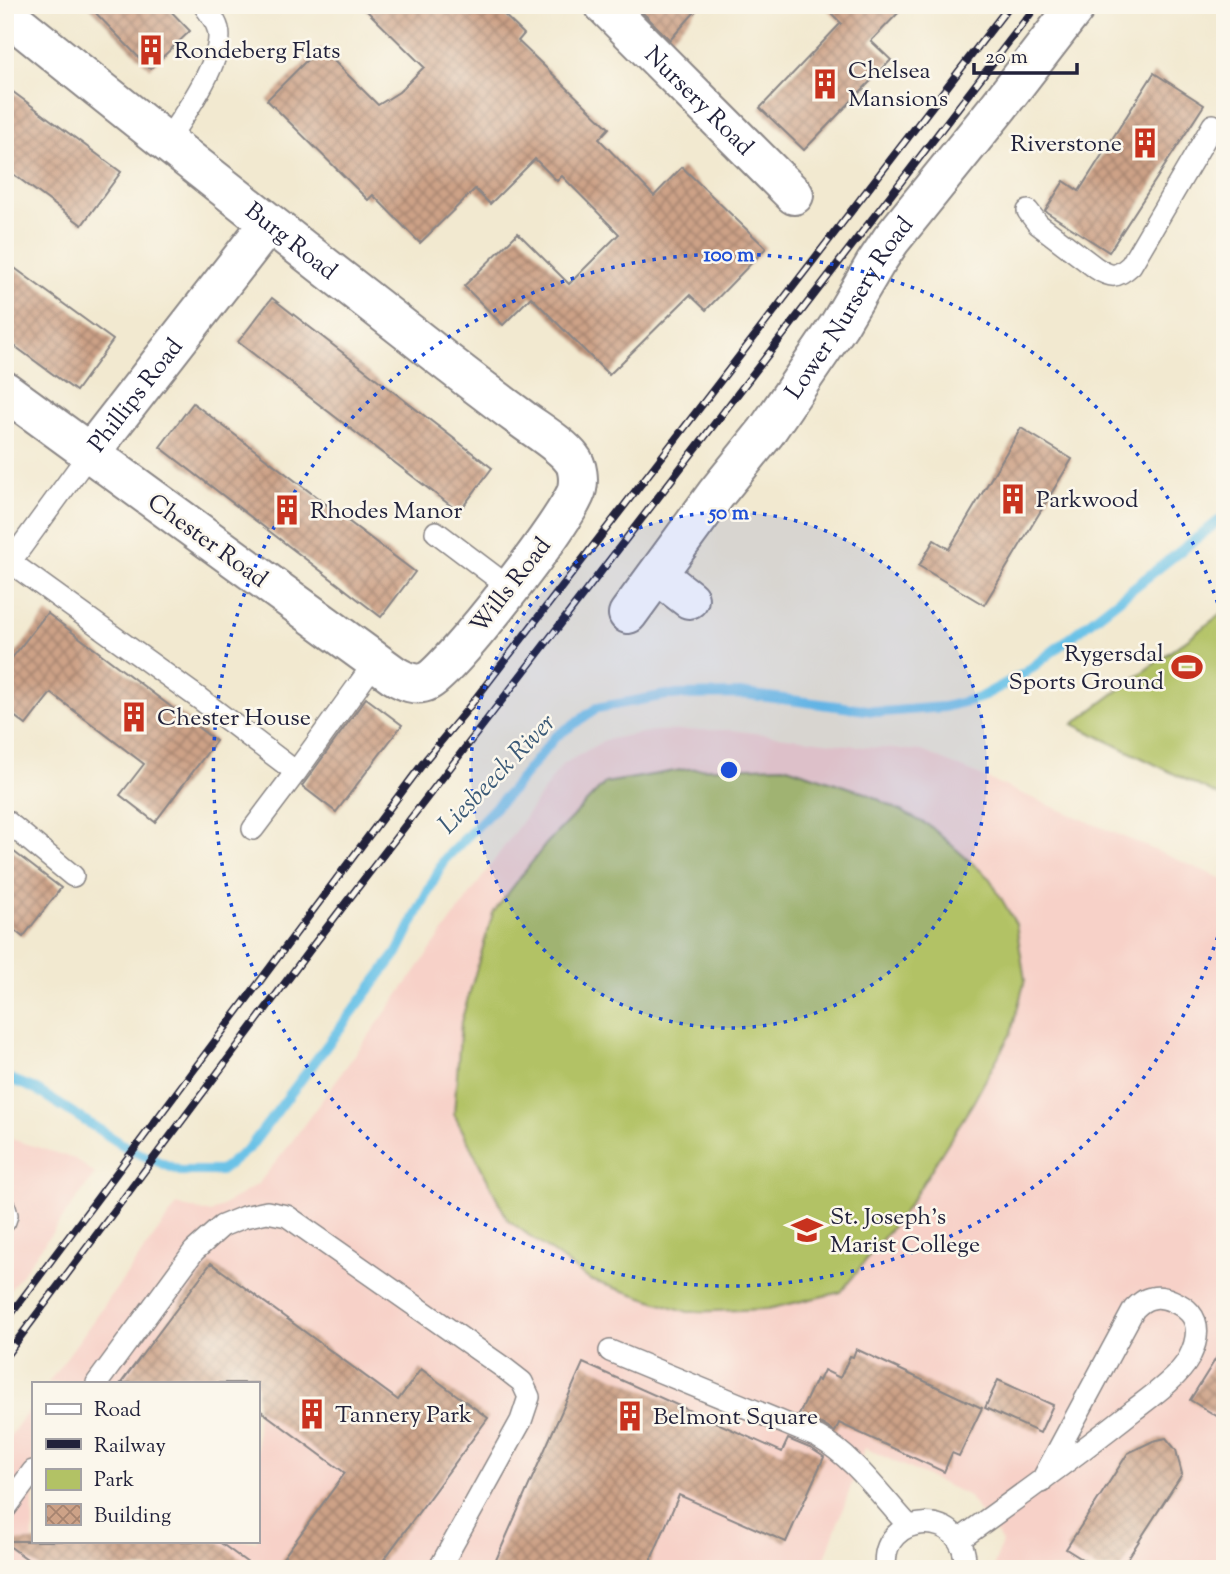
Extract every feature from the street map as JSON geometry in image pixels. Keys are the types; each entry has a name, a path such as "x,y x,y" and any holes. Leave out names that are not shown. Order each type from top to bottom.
{"street":[{"name":"Nursery Road","path":"604,5 794,195"},
{"name":"Lower Nursery Road","path":"628,614 716,494 766,432 839,325 891,240 1077,5"},
{"name":"Burg Road","path":"5,13 269,223 564,451 576,466"},
{"name":"Phillips Road","path":"89,454 269,223"},
{"name":"Chester Road","path":"5,391 394,675 413,684"},
{"name":"Wills Road","path":"413,684 427,682 438,674 544,543 577,491 576,466"},
{"path":"658,575 689,599"}],"lane":[{"path":"166,142 207,77 215,57 218,30 204,5"},
{"path":"1028,211 1038,223 1096,268 1105,274 1119,275 1131,265 1213,125"},
{"name":"Phillips Road","path":"8,565 89,454"},
{"path":"436,532 510,588"},
{"path":"8,565 188,691 296,772"},
{"path":"253,829 376,661"},
{"path":"5,820 73,876"},
{"path":"5,1209 5,1222"},
{"path":"98,1382 194,1251 222,1226 267,1212 287,1216 504,1368 522,1382 526,1390 529,1397 521,1421 439,1569"},
{"path":"959,1540 1041,1482 1167,1383 1188,1359 1195,1343 1197,1327 1192,1315 1184,1308 1159,1297 1141,1302 1134,1309 1041,1482"},
{"path":"610,1351 833,1445 908,1525"},
{"path":"5,1509 32,1472"},
{"path":"886,1569 887,1548 894,1536 908,1525 925,1523 937,1524 951,1532 959,1540 971,1568"}],"shaded area":[{"name":"St. Joseph's Marist College","path":"731,730 864,747 922,751 1225,880 1225,1569 993,1569 1002,1542 967,1495 865,1448 821,1569 5,1569 5,1443 32,1405 32,1542 259,1542 259,1382 49,1382 177,1205 211,1213 258,1184 410,979 562,765 605,740 652,731"},
{"path":"5,1137 75,1159 95,1174 5,1297"}],"green space":[{"name":"Rygersdal Sports Ground","path":"1225,611 1225,799 1073,724"},
{"path":"784,766 866,793 930,826 990,879 1016,924 1025,980 1011,1033 973,1103 909,1205 841,1292 768,1309 688,1312 590,1280 508,1220 454,1114 461,1022 493,913 546,844 605,783 687,769"}],"building":[{"name":"Rondeberg Flats","path":"88,5 165,5 190,31 150,69"},
{"path":"361,5 494,5 524,34 518,41 609,128 599,139 654,196 682,167 766,248 706,310 690,295 609,375 531,297 503,325 464,286 518,233 569,284 619,234 562,176 557,181 535,159 490,204 475,189 420,243 373,195 368,200 267,100 320,47 378,105 399,92 424,67"},
{"path":"635,5 701,5 670,40"},
{"name":"Chelsea Mansions","path":"823,5 906,5 871,41 891,60 804,150 760,108 841,23"},
{"name":"Riverstone","path":"1154,73 1204,105 1109,252 1045,211 1064,181 1079,191"},
{"path":"5,86 121,172 82,225 5,168"},
{"path":"5,261 113,340 76,391 5,339"},
{"name":"Rhodes Manor","path":"272,298 492,468 459,512 238,342"},
{"name":"Rhodes Manor","path":"193,403 415,572 381,617 160,447"},
{"name":"Parkwood","path":"1021,428 1072,459 984,605 919,566 934,540 949,549"},
{"name":"Chester House","path":"47,613 216,741 155,822 120,795 144,764 51,693 26,725 5,709 5,667"},
{"path":"366,698 402,725 336,812 302,786"},
{"path":"5,845 61,888 23,937 5,923"},
{"name":"Tannery Park","path":"211,1263 398,1400 421,1369 488,1418 377,1569 275,1569 345,1473 259,1409 259,1382 122,1382"},
{"path":"1225,1344 1225,1421 1190,1400"},
{"path":"856,1349 982,1408 959,1456 952,1453 944,1472 839,1423 835,1432 799,1415 816,1379 819,1381 824,1370 840,1378"},
{"name":"Belmont Square","path":"583,1363 782,1452 788,1439 824,1457 786,1542 679,1495 647,1569 492,1569"},
{"path":"998,1380 1053,1405 1040,1433 985,1408"},
{"path":"1166,1438 1176,1450 1182,1474 1121,1569 1098,1569 1066,1549 1128,1453"},
{"path":"219,1542 256,1569 41,1569 5,1543"}],"waterway":[{"name":"Liesbeeck River","path":"5,1077 35,1089 131,1150 180,1171 221,1171 250,1147 397,953 444,860 511,791 555,737 597,708 666,695 745,694 882,712 944,707 979,698 1025,673 1225,516"}],"railway":[{"path":"5,1322 427,758 1010,5"},
{"path":"5,1357 315,943 1037,5"}],"place":[{"name":"Rondeberg Flats","path":"151,50"},
{"name":"Chelsea Mansions","path":"825,84"},
{"name":"Riverstone","path":"1145,143"},
{"name":"Parkwood","path":"1013,499"},
{"name":"Rhodes Manor","path":"287,510"},
{"name":"Rygersdal Sports Ground","path":"1187,667"},
{"name":"Chester House","path":"134,717"},
{"name":"St. Joseph's Marist College","path":"807,1230"},
{"name":"Tannery Park","path":"312,1414"},
{"name":"Belmont Square","path":"630,1416"}]}
